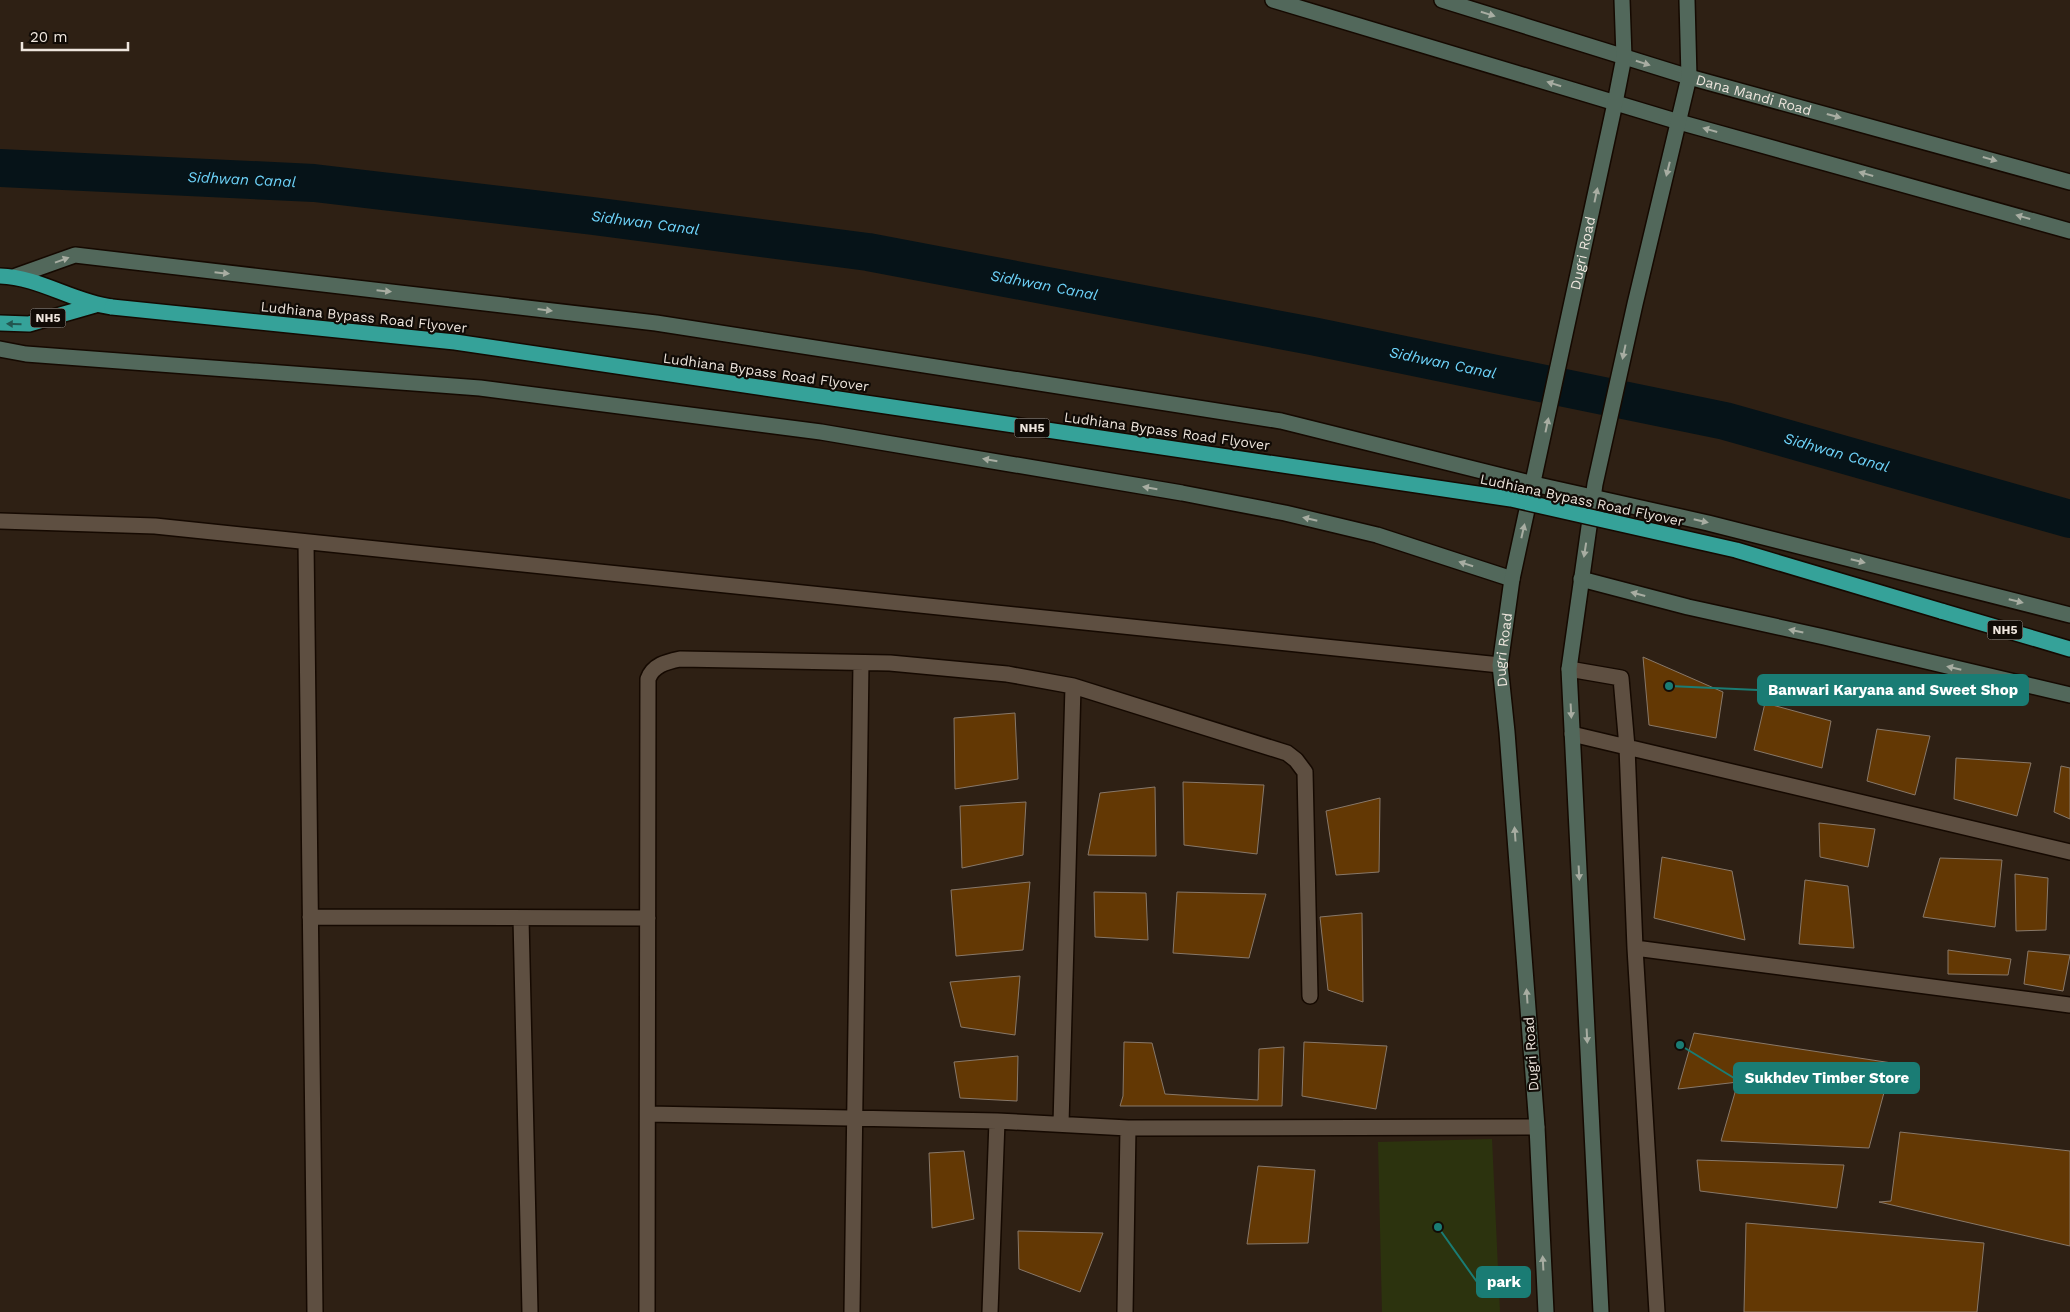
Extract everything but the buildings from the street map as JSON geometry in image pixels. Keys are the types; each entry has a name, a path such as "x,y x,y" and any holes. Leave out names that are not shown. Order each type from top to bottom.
{"highway":[{"name":"NH5","path":"0,276 16,276"},
{"name":"Ludhiana Bypass Road Flyover","path":"16,276 94,305 454,342 1511,499 1736,550 2070,649"},
{"name":"Ludhiana Bypass Road Flyover","path":"0,324 29,324 94,305"}],"street":[{"path":"1273,0 1679,122 2070,231"},
{"name":"Dana Mandi Road","path":"1442,0 1688,77 2070,182"},
{"name":"Dugri Road","path":"1546,1312 1537,1127 1507,732 1500,665 1512,579 1575,294 1624,57 1622,0"},
{"path":"1601,1312 1569,669 1594,491 1688,77 1688,0"},
{"path":"16,276 75,255 656,323 1281,422 1594,491 1708,523 2070,615"},
{"path":"0,349 26,354 480,388 821,432 1182,493 1285,513 1377,535 1512,579"},
{"path":"0,521 155,526 1500,665"},
{"path":"306,542 315,1312"},
{"path":"1581,579 1688,608 1824,637 2070,695"},
{"path":"647,1312 648,679 651,671 666,662 680,659 890,663 1006,674 1073,686 1287,753 1296,760 1305,772 1310,996"},
{"path":"852,1312 860,663"},
{"path":"1569,669 1622,678 1656,1312"},
{"path":"1061,1124 1073,686"},
{"path":"1572,734 2070,852"},
{"path":"310,917 648,918"},
{"path":"521,918 530,1312"},
{"path":"1635,948 2070,1005"},
{"path":"648,1114 997,1121 1128,1128 1537,1127"},
{"path":"990,1312 997,1121"},
{"path":"1125,1312 1128,1128"}],"green space":[{"path":"1492,1139 1500,1312 1382,1312 1378,1142"}],"waterway":[{"name":"Sidhwan Canal","path":"0,168 314,183 593,216 868,252 1312,336 1725,421 2070,519"}],"place":[{"name":"Banwari Karyana and Sweet Shop","path":"1669,686"},
{"name":"Sukhdev Timber Store","path":"1680,1045"},
{"name":"park","path":"1438,1227"}]}
